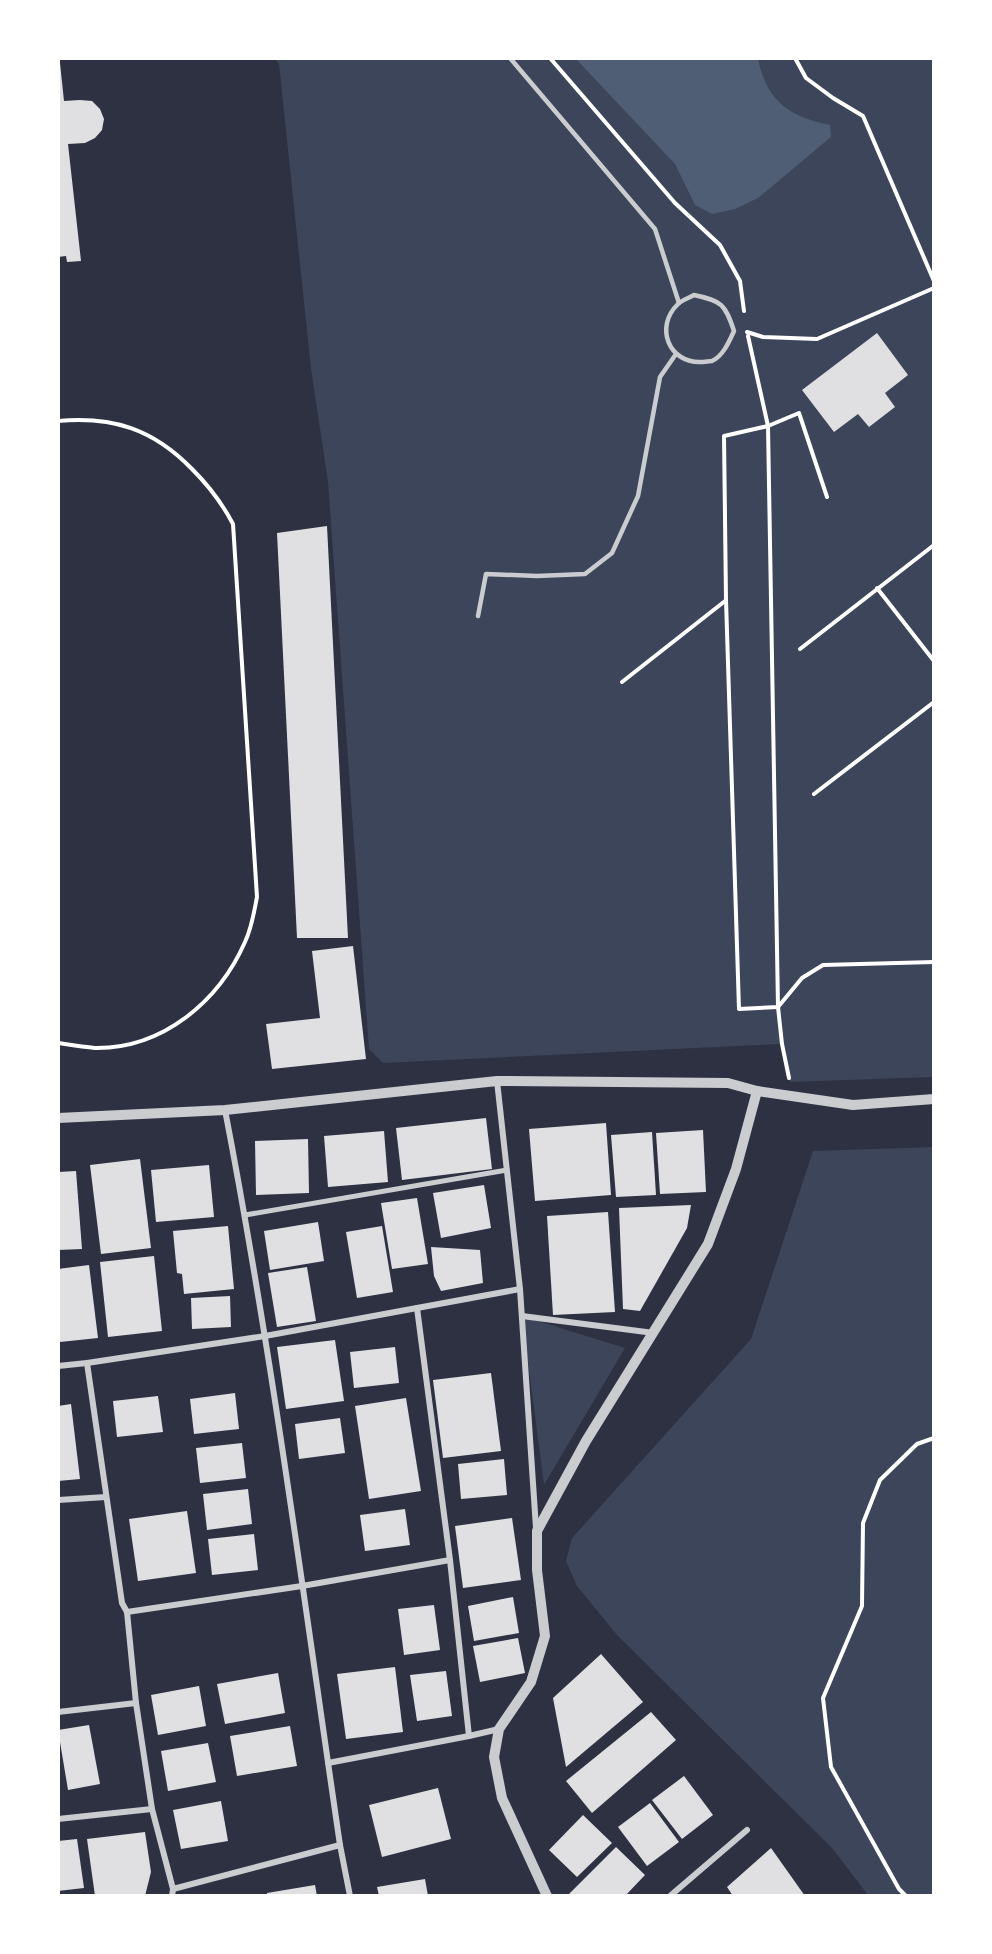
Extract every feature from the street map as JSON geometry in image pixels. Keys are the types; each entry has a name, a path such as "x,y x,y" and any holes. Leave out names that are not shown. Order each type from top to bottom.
{"street":[{"path":"58,1118 225,1110 498,1081 728,1083 757,1091 853,1105 933,1100"},
{"path":"498,1081 520,1289 537,1531 537,1570 545,1636 531,1682 499,1729 494,1756 502,1798 547,1896"},
{"path":"537,1531 586,1441 708,1244 736,1169 757,1091"},
{"path":"225,1110 265,1336 340,1845 350,1896"},
{"path":"245,1215 507,1170"},
{"path":"58,1366 87,1364 265,1336 520,1289"},
{"path":"417,1308 450,1560 469,1736"},
{"path":"522,1316 654,1333"},
{"path":"87,1364 122,1603 127,1612 136,1702 152,1809 172,1892 340,1845"},
{"path":"58,1500 106,1497"},
{"path":"127,1612 302,1586 450,1560"},
{"path":"58,1712 136,1702"},
{"path":"328,1763 499,1729"},
{"path":"58,1820 152,1809"},
{"path":"670,1896 747,1830"}],"lane":[{"path":"510,58 655,230 679,303"},
{"path":"694,296 716,299 728,312 734,331 725,349 712,361 692,362 676,354 666,338 667,319 679,303 694,296"},
{"path":"478,616 486,574 537,576 585,574 612,553 638,496 660,377 676,354"}],"path":[{"path":"550,58 675,203 720,245 740,281 747,332 768,426 778,1007 782,1044 790,1082 781,1094"},
{"path":"795,58 806,78 863,116 933,281"},
{"path":"747,332 763,337 817,339 933,288"},
{"path":"827,497 799,413 768,426 724,436 726,600 739,1009 778,1007 802,978 823,965 933,962"},
{"path":"58,421 76,419 109,422 143,432 162,442 179,455 210,487 233,524 257,897 246,941 234,963 221,984 205,1003 186,1019 160,1033 134,1043 97,1048 58,1043"},
{"path":"800,648 933,545"},
{"path":"877,588 933,661"},
{"path":"622,682 726,600"},
{"path":"814,794 933,702"},
{"path":"906,1896 899,1888 831,1767 823,1698 862,1606 863,1523 880,1480 917,1444 933,1438"}],"shaded area":[{"path":"275,59 933,59 933,1077 790,1082 782,1044 383,1063 369,1049 328,482 311,369 279,64"},
{"path":"576,59 758,59 767,86 782,105 803,117 830,125 831,137 758,198 735,209 712,214 695,205 675,164"},
{"path":"933,1147 933,1895 868,1895 832,1848 617,1635 577,1586 566,1561 572,1538 751,1339 813,1151"},
{"path":"522,1316 625,1348 544,1485"}],"building":[{"path":"58,63 60,63 64,101 92,101 100,109 104,119 102,130 95,138 85,143 68,144 81,261 67,262 66,256 58,257"},
{"path":"877,333 908,375 885,393 895,407 869,427 858,414 834,432 802,390"},
{"path":"327,526 348,938 297,938 277,533"},
{"path":"353,946 366,1059 272,1069 266,1024 320,1018 312,951"},
{"path":"486,1118 492,1169 402,1180 396,1128"},
{"path":"606,1123 611,1195 535,1201 529,1129"},
{"path":"703,1130 706,1192 660,1194 656,1133"},
{"path":"384,1131 388,1182 328,1187 324,1136"},
{"path":"652,1132 656,1195 616,1197 611,1135"},
{"path":"308,1139 309,1193 256,1195 255,1141"},
{"path":"140,1159 151,1248 101,1254 90,1165"},
{"path":"209,1165 214,1217 156,1222 151,1170"},
{"path":"76,1171 82,1249 58,1250 58,1172"},
{"path":"484,1185 491,1228 441,1238 433,1193"},
{"path":"417,1198 428,1264 392,1269 381,1203"},
{"path":"691,1205 687,1228 640,1311 623,1309 619,1208"},
{"path":"608,1212 615,1312 553,1315 547,1216"},
{"path":"318,1222 324,1261 270,1270 264,1231"},
{"path":"228,1226 234,1289 184,1294 182,1274 177,1273 173,1231"},
{"path":"382,1226 393,1292 357,1298 346,1232"},
{"path":"431,1247 480,1250 483,1283 441,1291 434,1276"},
{"path":"154,1256 162,1331 108,1337 100,1262"},
{"path":"89,1265 98,1338 60,1342 58,1269"},
{"path":"307,1267 316,1321 277,1327 268,1273"},
{"path":"230,1296 231,1327 192,1329 191,1298"},
{"path":"335,1340 344,1401 286,1409 277,1347"},
{"path":"395,1347 399,1383 354,1388 350,1352"},
{"path":"491,1373 501,1451 443,1458 433,1380"},
{"path":"235,1393 239,1429 194,1434 190,1399"},
{"path":"158,1396 163,1432 117,1437 113,1401"},
{"path":"406,1398 421,1491 369,1499 355,1406"},
{"path":"71,1404 80,1479 58,1481 58,1406"},
{"path":"340,1418 345,1453 299,1459 295,1424"},
{"path":"242,1443 246,1478 200,1483 196,1448"},
{"path":"504,1459 507,1495 461,1499 458,1464"},
{"path":"248,1489 252,1524 207,1530 203,1494"},
{"path":"405,1509 410,1545 365,1551 360,1515"},
{"path":"187,1511 196,1573 138,1581 129,1519"},
{"path":"512,1518 521,1580 463,1588 455,1526"},
{"path":"254,1534 258,1570 212,1575 208,1539"},
{"path":"513,1597 519,1633 474,1641 468,1606"},
{"path":"434,1605 440,1650 404,1655 398,1609"},
{"path":"518,1638 525,1673 480,1682 473,1646"},
{"path":"601,1654 643,1702 566,1767 553,1698"},
{"path":"395,1667 403,1732 346,1739 337,1674"},
{"path":"446,1671 452,1716 417,1721 410,1675"},
{"path":"278,1673 285,1713 225,1724 217,1684"},
{"path":"199,1686 206,1726 158,1735 151,1695"},
{"path":"651,1712 676,1740 592,1813 566,1781"},
{"path":"89,1725 100,1784 68,1790 58,1730"},
{"path":"290,1726 297,1766 237,1776 230,1736"},
{"path":"208,1743 216,1782 168,1791 161,1751"},
{"path":"684,1776 713,1815 682,1839 652,1800"},
{"path":"438,1788 451,1839 382,1857 369,1805"},
{"path":"221,1801 228,1841 181,1849 173,1810"},
{"path":"650,1803 679,1842 647,1866 618,1827"},
{"path":"583,1815 612,1843 577,1877 549,1850"},
{"path":"145,1832 151,1872 145,1896 95,1896 87,1839"},
{"path":"77,1839 84,1888 58,1891 58,1841"},
{"path":"616,1847 645,1875 625,1896 567,1896"},
{"path":"771,1848 805,1896 733,1896 727,1887"},
{"path":"425,1879 428,1896 379,1896 377,1887"},
{"path":"315,1885 317,1896 267,1896 267,1893"}]}
